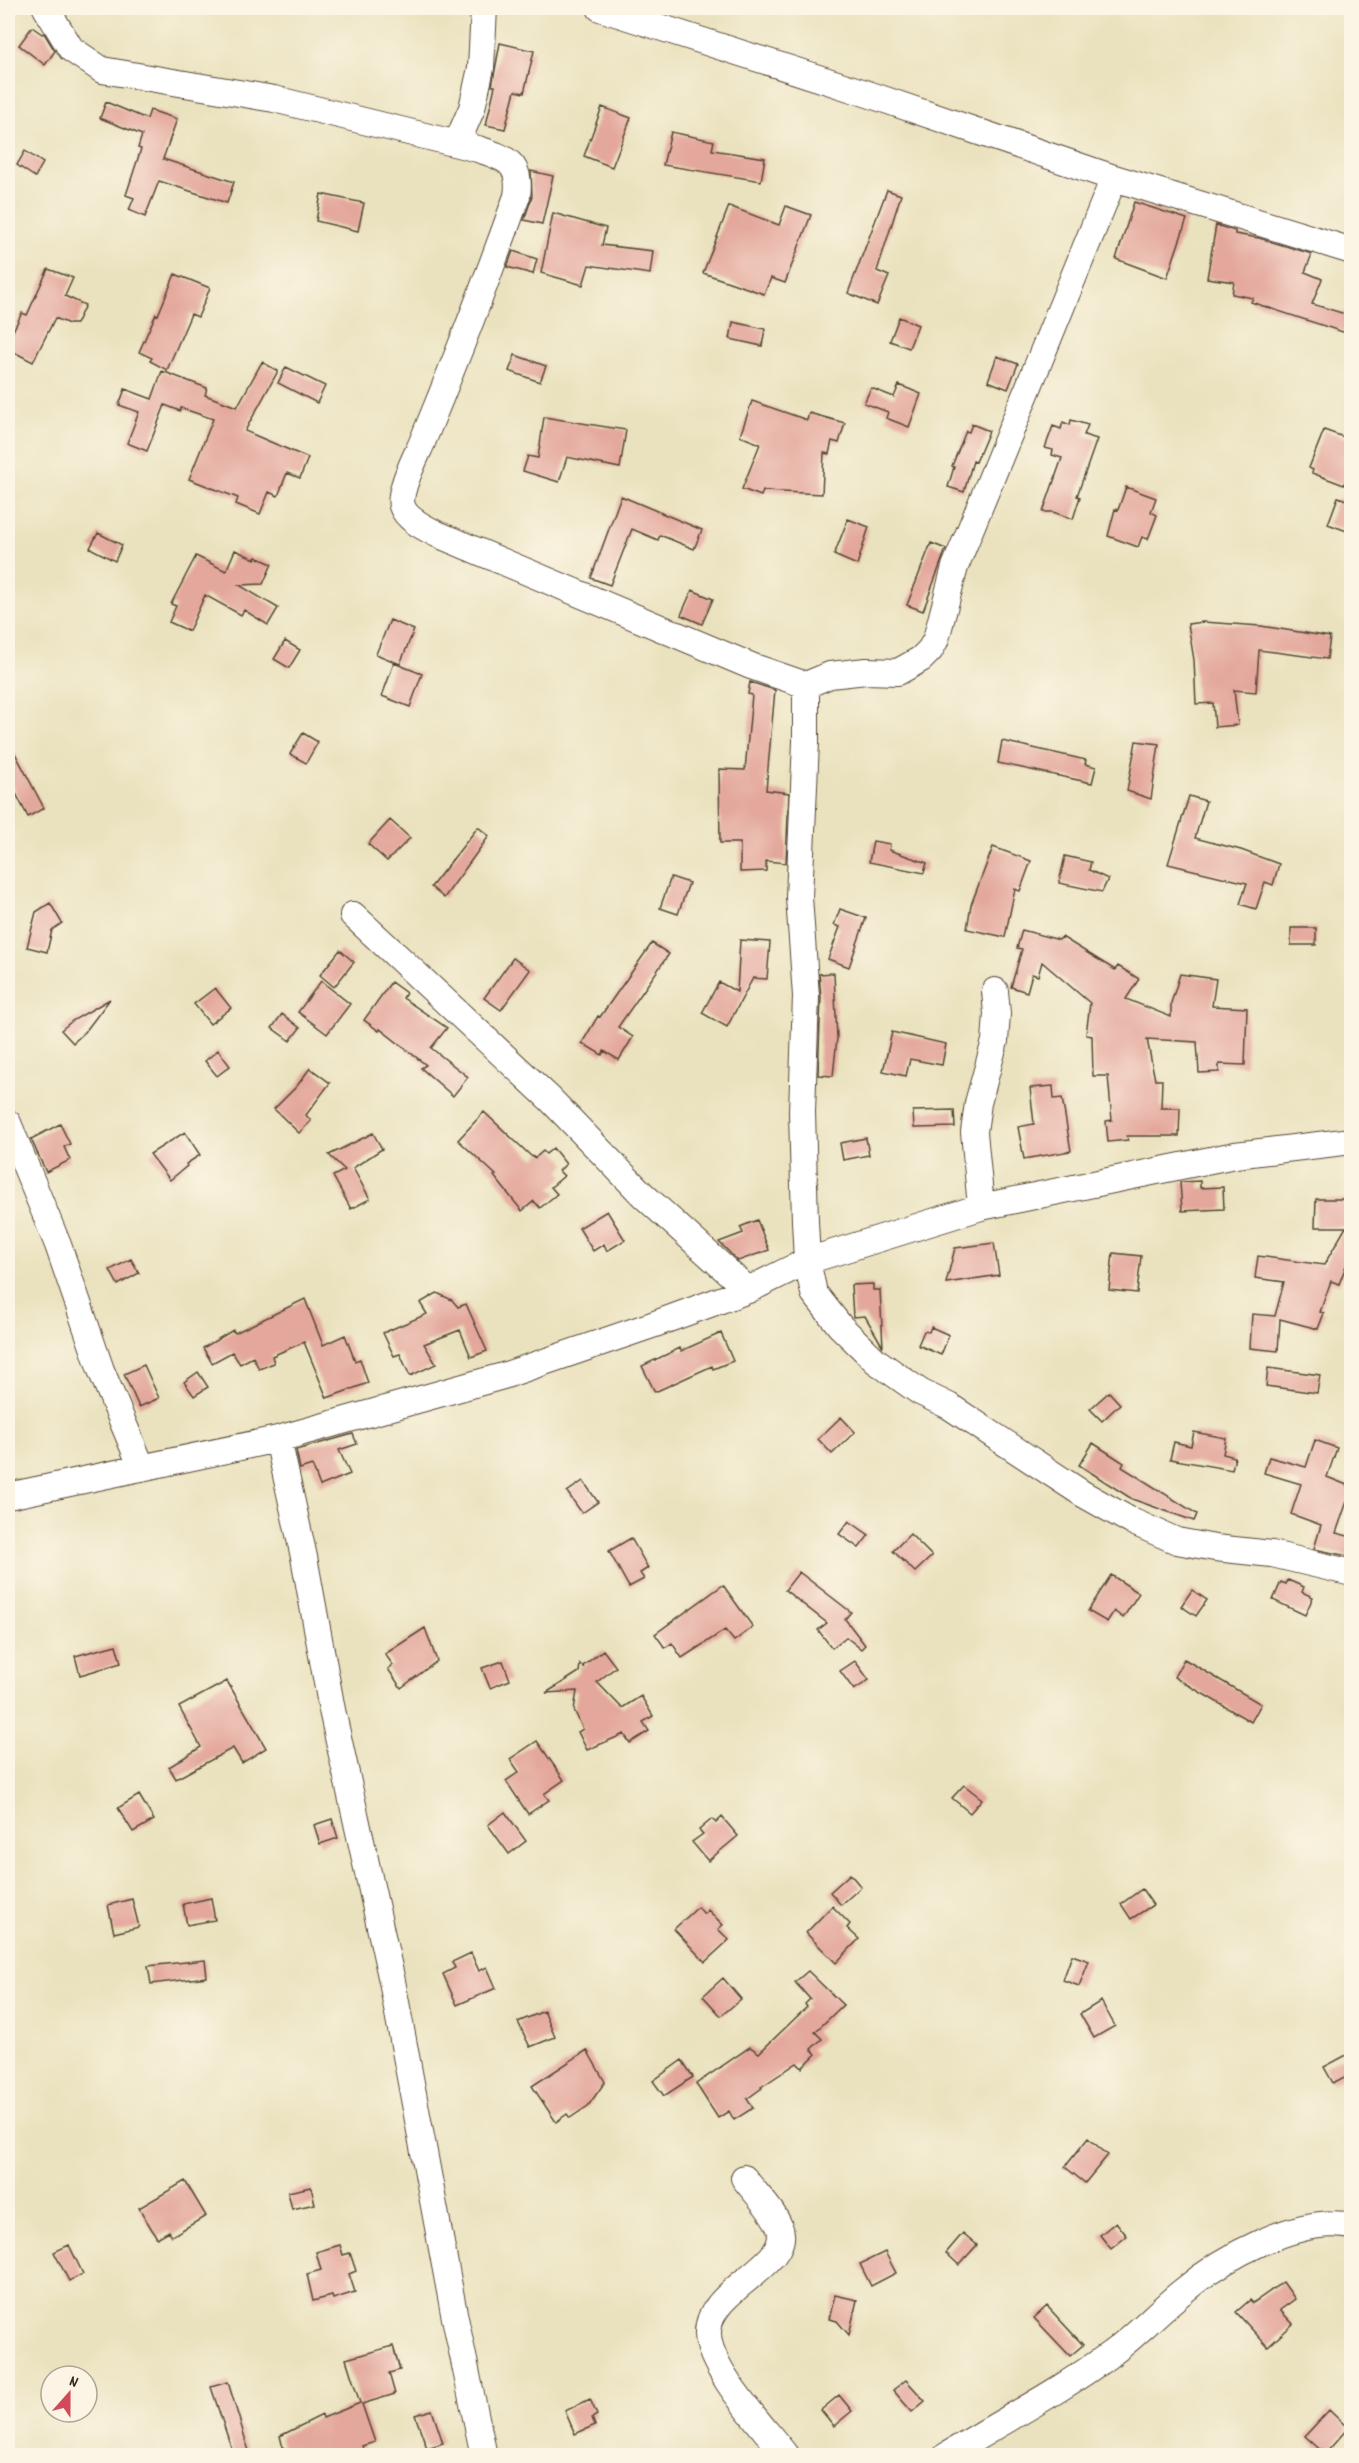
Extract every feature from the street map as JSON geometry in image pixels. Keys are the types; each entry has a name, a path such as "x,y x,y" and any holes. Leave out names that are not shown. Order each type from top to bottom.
{"street":[{"path":"46,8 71,49 84,60 102,70 274,99 457,143 500,156 509,162 518,177 517,196 475,310 407,480 401,500 405,512 437,534 751,666 806,685 830,675 867,670 898,672 911,666 930,650 940,627 959,556 1114,178"},
{"path":"457,143 472,108 481,68 484,8"},
{"path":"600,8 886,100 1114,178 1352,251"},
{"path":"806,685 806,742 799,897 806,996 802,1112 807,1261 814,1293 822,1306 876,1361 920,1392 949,1406 1083,1494 1131,1521 1176,1541 1272,1554 1352,1573"},
{"path":"353,915 550,1099 643,1195 748,1290"},
{"path":"981,1207 974,1132 978,1103 995,1041 997,1014 995,992"},
{"path":"8,1123 58,1245 101,1370 142,1468"},
{"path":"8,1496 278,1439 502,1376 748,1290 807,1261 981,1207 1235,1155 1352,1141"},
{"path":"278,1439 304,1557 332,1710 383,1936 454,2313 484,2456"},
{"path":"744,2178 776,2220 780,2228 781,2244 768,2261 717,2305 708,2322 708,2334 710,2346 727,2381 786,2456"},
{"path":"946,2456 1103,2360 1184,2290 1224,2264 1258,2245 1316,2224 1335,2223 1352,2226"}],"building":[{"path":"32,27 44,33 55,51 45,65 19,45"},
{"path":"500,43 534,51 524,93 515,91 505,129 486,125 495,86 492,86"},
{"path":"106,102 147,119 150,110 177,119 163,159 234,182 227,203 159,181 145,217 129,210 134,198 126,195 141,149 138,148 142,135 100,118"},
{"path":"602,107 631,118 612,167 584,156"},
{"path":"671,132 714,141 712,150 765,158 761,181 663,165"},
{"path":"25,151 43,163 35,177 17,165"},
{"path":"531,171 553,176 542,224 524,220 532,197"},
{"path":"887,190 901,195 877,271 889,276 877,305 848,293"},
{"path":"321,194 364,203 358,231 316,221"},
{"path":"1134,202 1187,219 1167,278 1116,259"},
{"path":"729,206 779,225 786,206 811,215 785,283 771,278 764,294 703,273"},
{"path":"553,213 606,228 602,245 653,251 650,274 589,265 583,285 541,273"},
{"path":"1216,225 1235,231 1235,234 1259,238 1312,254 1305,272 1322,279 1312,304 1352,316 1352,335 1251,302 1253,298 1232,294 1234,282 1207,278"},
{"path":"513,251 537,259 533,274 507,267"},
{"path":"48,269 73,278 65,296 85,305 76,324 69,324 55,318 33,362 8,349 8,341 22,313 27,315"},
{"path":"175,274 210,288 198,317 191,314 167,370 150,361 152,358 139,352"},
{"path":"899,317 918,325 909,348 890,341"},
{"path":"733,322 765,329 762,346 730,339"},
{"path":"515,355 546,366 540,382 509,371"},
{"path":"997,356 1018,364 1008,389 988,381"},
{"path":"262,362 278,371 245,431 308,458 300,478 287,473 278,496 269,492 260,514 236,504 238,498 189,479 213,419 165,405 147,451 127,443 139,412 119,405 125,389 152,399 162,371 207,388 205,395 237,407"},
{"path":"286,367 325,386 317,403 278,383"},
{"path":"899,385 921,394 909,427 886,418 888,412 864,403 871,388 894,397"},
{"path":"752,401 807,420 809,413 845,423 839,443 832,441 829,454 824,453 822,494 763,491 761,496 742,489 760,444 740,436"},
{"path":"544,417 626,430 620,468 567,457 559,482 523,471 528,456 538,458"},
{"path":"1071,420 1088,425 1084,435 1097,439 1077,496 1080,497 1073,519 1053,512 1043,512 1062,458 1052,455 1053,450 1045,448 1053,426 1061,429 1063,422 1070,425"},
{"path":"972,424 989,431 976,462 973,461 964,492 948,487 954,467 952,466 966,431 969,432"},
{"path":"1324,430 1352,440 1352,464 1344,485 1312,473 1313,470 1309,468"},
{"path":"1126,487 1156,498 1151,512 1157,515 1148,539 1142,537 1138,547 1108,536 1115,509 1118,510"},
{"path":"621,496 702,530 694,549 660,535 658,540 632,529 610,585 591,578"},
{"path":"1338,497 1352,502 1352,533 1328,524"},
{"path":"848,519 869,527 857,565 834,555"},
{"path":"98,533 122,545 115,561 90,548"},
{"path":"931,543 946,549 923,611 907,605"},
{"path":"235,550 272,564 263,584 239,585 278,608 268,625 244,610 241,615 205,595 189,631 169,622 176,606 171,604 196,556 226,571"},
{"path":"692,590 713,599 702,624 681,615"},
{"path":"390,620 414,630 400,664 376,654"},
{"path":"1203,622 1261,626 1330,637 1327,659 1259,650 1256,692 1234,690 1238,725 1215,727 1213,703 1196,704 1194,660 1188,624"},
{"path":"285,641 300,650 289,668 274,659"},
{"path":"394,663 422,674 410,707 382,696"},
{"path":"750,682 775,690 766,790 789,793 786,863 766,861 766,871 740,872 740,843 720,843 719,769 745,770 752,695 748,694"},
{"path":"303,733 318,742 306,763 290,754"},
{"path":"8,740 44,808 28,817 8,778"},
{"path":"1002,741 1086,760 1085,764 1096,767 1092,783 998,763"},
{"path":"1136,741 1159,744 1151,799 1127,791"},
{"path":"1189,796 1206,801 1195,838 1241,850 1279,864 1273,885 1265,882 1256,909 1240,904 1247,883 1168,864"},
{"path":"390,820 410,838 387,861 368,844"},
{"path":"478,827 489,836 444,898 431,887"},
{"path":"873,841 890,844 889,850 927,863 924,873 869,862"},
{"path":"993,847 1031,861 1020,891 1015,889 1005,937 967,929 971,905"},
{"path":"1065,856 1091,862 1089,870 1108,879 1102,892 1059,883"},
{"path":"671,877 689,883 678,914 660,908"},
{"path":"50,903 62,923 52,930 47,952 27,947 36,912"},
{"path":"840,909 866,918 849,967 828,959 840,927 834,925"},
{"path":"1291,928 1316,928 1316,945 1291,945"},
{"path":"1022,930 1059,940 1062,937 1115,970 1118,966 1139,979 1126,999 1171,1017 1171,1003 1180,974 1216,979 1212,1006 1247,1008 1245,1065 1219,1064 1219,1072 1199,1073 1197,1042 1147,1039 1155,1080 1162,1080 1161,1108 1180,1108 1179,1136 1127,1136 1128,1140 1108,1142 1106,1121 1112,1120 1108,1076 1093,1076 1092,1036 1086,1035 1090,1003 1042,962 1038,976 1032,974 1027,992 1011,987 1022,949 1017,948"},
{"path":"740,940 770,942 767,979 753,978 727,1027 702,1013 719,982 737,992"},
{"path":"652,943 669,954 618,1027 633,1037 619,1060 604,1051 602,1055 582,1043 598,1016 600,1017"},
{"path":"340,950 354,962 334,987 320,975"},
{"path":"513,958 530,970 501,1010 484,998"},
{"path":"834,973 837,1038 833,1076 818,1075 821,997 819,974"},
{"path":"321,981 350,1004 327,1034 298,1012"},
{"path":"391,982 406,993 403,998 447,1028 431,1048 468,1077 453,1096 421,1068 426,1065 380,1029 379,1031 364,1020"},
{"path":"215,988 231,1008 210,1024 194,1004"},
{"path":"110,999 85,1032 73,1043 61,1030 72,1021"},
{"path":"282,1014 300,1028 290,1041 272,1028"},
{"path":"892,1032 946,1044 942,1065 910,1059 906,1076 883,1071"},
{"path":"218,1050 230,1066 217,1076 205,1061"},
{"path":"310,1068 330,1083 306,1115 311,1121 299,1133 274,1109 297,1086"},
{"path":"1053,1086 1054,1099 1062,1098 1071,1151 1024,1159 1018,1127 1034,1124 1030,1088"},
{"path":"954,1110 955,1127 914,1128 913,1111"},
{"path":"484,1112 531,1156 535,1158 543,1151 546,1154 553,1148 566,1164 559,1171 564,1176 551,1187 557,1194 540,1208 534,1201 522,1211 494,1176 496,1175 458,1140"},
{"path":"60,1124 70,1144 64,1147 70,1160 46,1172 31,1139"},
{"path":"185,1132 200,1155 186,1164 187,1166 170,1180 150,1154"},
{"path":"373,1133 382,1149 353,1168 370,1199 351,1209 333,1176 345,1170 329,1155"},
{"path":"866,1138 869,1155 843,1160 840,1143"},
{"path":"1200,1181 1200,1188 1223,1187 1224,1209 1182,1211 1180,1182"},
{"path":"1316,1199 1352,1199 1352,1268 1346,1266 1339,1284 1331,1281 1320,1312 1324,1313 1318,1329 1280,1319 1278,1351 1250,1348 1252,1314 1275,1316 1284,1282 1255,1278 1258,1256 1324,1265 1346,1227 1315,1227"},
{"path":"607,1211 625,1240 607,1251 604,1244 593,1251 579,1228"},
{"path":"757,1220 769,1250 738,1261 719,1242 743,1233 740,1227"},
{"path":"994,1243 999,1275 946,1283 955,1248"},
{"path":"1113,1253 1141,1256 1137,1293 1109,1290"},
{"path":"131,1259 139,1273 118,1285 110,1270"},
{"path":"873,1284 873,1290 880,1290 883,1347 865,1316 853,1317 851,1285"},
{"path":"437,1293 452,1300 458,1307 466,1304 487,1351 471,1357 460,1330 424,1344 436,1364 410,1376 400,1354 394,1356 383,1333 427,1314 420,1303"},
{"path":"305,1299 323,1345 345,1335 355,1361 360,1359 368,1383 327,1398 304,1342 272,1356 274,1363 259,1369 253,1357 240,1364 232,1352 212,1363 203,1348 233,1330 235,1333"},
{"path":"931,1327 949,1335 941,1355 918,1345 924,1331 929,1332"},
{"path":"721,1333 733,1361 713,1369 712,1366 655,1392 642,1366 680,1348 681,1351"},
{"path":"144,1365 159,1398 139,1407 124,1374"},
{"path":"1268,1368 1320,1375 1317,1393 1266,1386"},
{"path":"198,1372 208,1387 194,1396 184,1382"},
{"path":"1109,1392 1120,1404 1102,1421 1090,1409"},
{"path":"841,1417 855,1432 832,1454 818,1439"},
{"path":"1194,1432 1226,1438 1223,1454 1235,1457 1232,1470 1170,1459 1174,1442 1191,1446"},
{"path":"353,1434 357,1444 339,1450 350,1474 320,1486 312,1465 300,1469 296,1450"},
{"path":"1315,1440 1337,1448 1327,1477 1352,1487 1336,1533 1352,1537 1352,1557 1314,1549 1321,1525 1291,1514 1301,1484 1264,1473 1269,1457 1306,1467"},
{"path":"1093,1443 1124,1463 1122,1467 1197,1514 1194,1521 1132,1499 1079,1465"},
{"path":"583,1481 598,1502 582,1513 567,1492"},
{"path":"849,1521 869,1535 859,1548 839,1534"},
{"path":"910,1534 932,1556 915,1572 893,1551"},
{"path":"631,1538 648,1568 640,1573 644,1579 629,1587 609,1551"},
{"path":"799,1572 851,1612 845,1619 865,1645 861,1649 846,1637 832,1648 818,1630 827,1623 785,1590"},
{"path":"1111,1575 1139,1593 1123,1618 1114,1611 1107,1622 1088,1611"},
{"path":"1288,1580 1304,1587 1302,1592 1313,1597 1305,1615 1273,1600 1281,1582 1286,1584"},
{"path":"723,1585 753,1627 734,1641 725,1630 682,1658 672,1643 665,1648 655,1634"},
{"path":"1192,1590 1207,1600 1196,1616 1181,1606"},
{"path":"425,1628 437,1661 401,1688 388,1669 393,1665 385,1654"},
{"path":"116,1645 121,1663 80,1675 75,1656"},
{"path":"603,1650 616,1667 597,1682 622,1708 641,1696 653,1716 643,1722 649,1731 630,1743 624,1734 587,1750 578,1732 583,1729 574,1710 577,1691 546,1693 579,1672 580,1664 584,1668 583,1666"},
{"path":"1184,1659 1261,1704 1251,1722 1174,1677"},
{"path":"503,1661 510,1680 490,1688 482,1668"},
{"path":"855,1661 869,1680 854,1690 840,1671"},
{"path":"227,1681 266,1748 242,1763 233,1748 176,1779 169,1767 201,1747 179,1707"},
{"path":"537,1741 564,1780 544,1794 549,1800 528,1814 506,1781 519,1772 510,1759"},
{"path":"964,1785 982,1799 970,1813 952,1798"},
{"path":"139,1795 154,1820 133,1832 118,1808"},
{"path":"505,1812 526,1841 509,1854 488,1825"},
{"path":"722,1817 738,1836 708,1861 692,1842 703,1834 699,1830 712,1819 716,1823"},
{"path":"332,1819 338,1838 320,1844 314,1825"},
{"path":"850,1874 861,1887 841,1905 830,1892"},
{"path":"1142,1889 1153,1905 1131,1919 1121,1904"},
{"path":"211,1898 215,1920 187,1925 183,1904"},
{"path":"132,1899 139,1927 114,1933 108,1905"},
{"path":"832,1906 850,1924 847,1928 859,1939 836,1963 806,1933"},
{"path":"698,1907 704,1914 708,1910 723,1925 718,1929 729,1940 705,1962 674,1929"},
{"path":"471,1953 479,1971 487,1967 496,1988 457,2005 443,1974 455,1968 452,1962"},
{"path":"1072,1955 1089,1961 1079,1986 1063,1980"},
{"path":"205,1960 207,1977 151,1984 148,1966"},
{"path":"808,1971 843,2005 815,2032 822,2039 811,2049 816,2054 802,2068 797,2063 747,2099 753,2108 734,2120 729,2111 718,2118 696,2084 750,2047 759,2053 807,2007 805,2004 810,1999 795,1982"},
{"path":"723,1978 741,1999 721,2016 703,1996"},
{"path":"1101,2001 1115,2026 1094,2038 1080,2014"},
{"path":"544,2011 555,2037 530,2047 518,2022"},
{"path":"587,2050 605,2082 588,2106 570,2118 567,2114 556,2122 532,2086"},
{"path":"1352,2052 1352,2073 1333,2083 1324,2067"},
{"path":"682,2060 693,2077 664,2096 653,2081"},
{"path":"1088,2138 1108,2155 1085,2183 1065,2167"},
{"path":"185,2181 206,2216 172,2236 169,2231 157,2238 139,2208"},
{"path":"311,2187 315,2204 292,2209 288,2192"},
{"path":"1116,2222 1127,2236 1111,2249 1100,2235"},
{"path":"963,2233 977,2245 959,2265 946,2253"},
{"path":"69,2245 83,2274 69,2281 54,2252"},
{"path":"340,2245 343,2255 350,2253 356,2271 349,2274 355,2292 333,2299 332,2296 313,2301 307,2274 321,2270 316,2252"},
{"path":"885,2252 896,2273 871,2286 860,2264"},
{"path":"1283,2282 1295,2299 1280,2310 1293,2324 1268,2347 1236,2312 1250,2300 1253,2303"},
{"path":"835,2295 857,2300 849,2335 837,2321 829,2319"},
{"path":"1047,2306 1083,2345 1070,2356 1034,2318"},
{"path":"393,2346 400,2370 389,2373 395,2394 362,2404 375,2442 362,2446 367,2456 285,2456 280,2436 322,2415 323,2418 360,2403 346,2359"},
{"path":"906,2380 925,2401 912,2412 893,2390"},
{"path":"228,2382 249,2451 234,2456 211,2387"},
{"path":"839,2395 852,2411 834,2426 821,2410"},
{"path":"590,2399 597,2415 592,2418 595,2425 575,2434 565,2411"},
{"path":"432,2410 443,2443 427,2448 415,2415"},
{"path":"1329,2410 1348,2428 1325,2454 1305,2436"}]}
